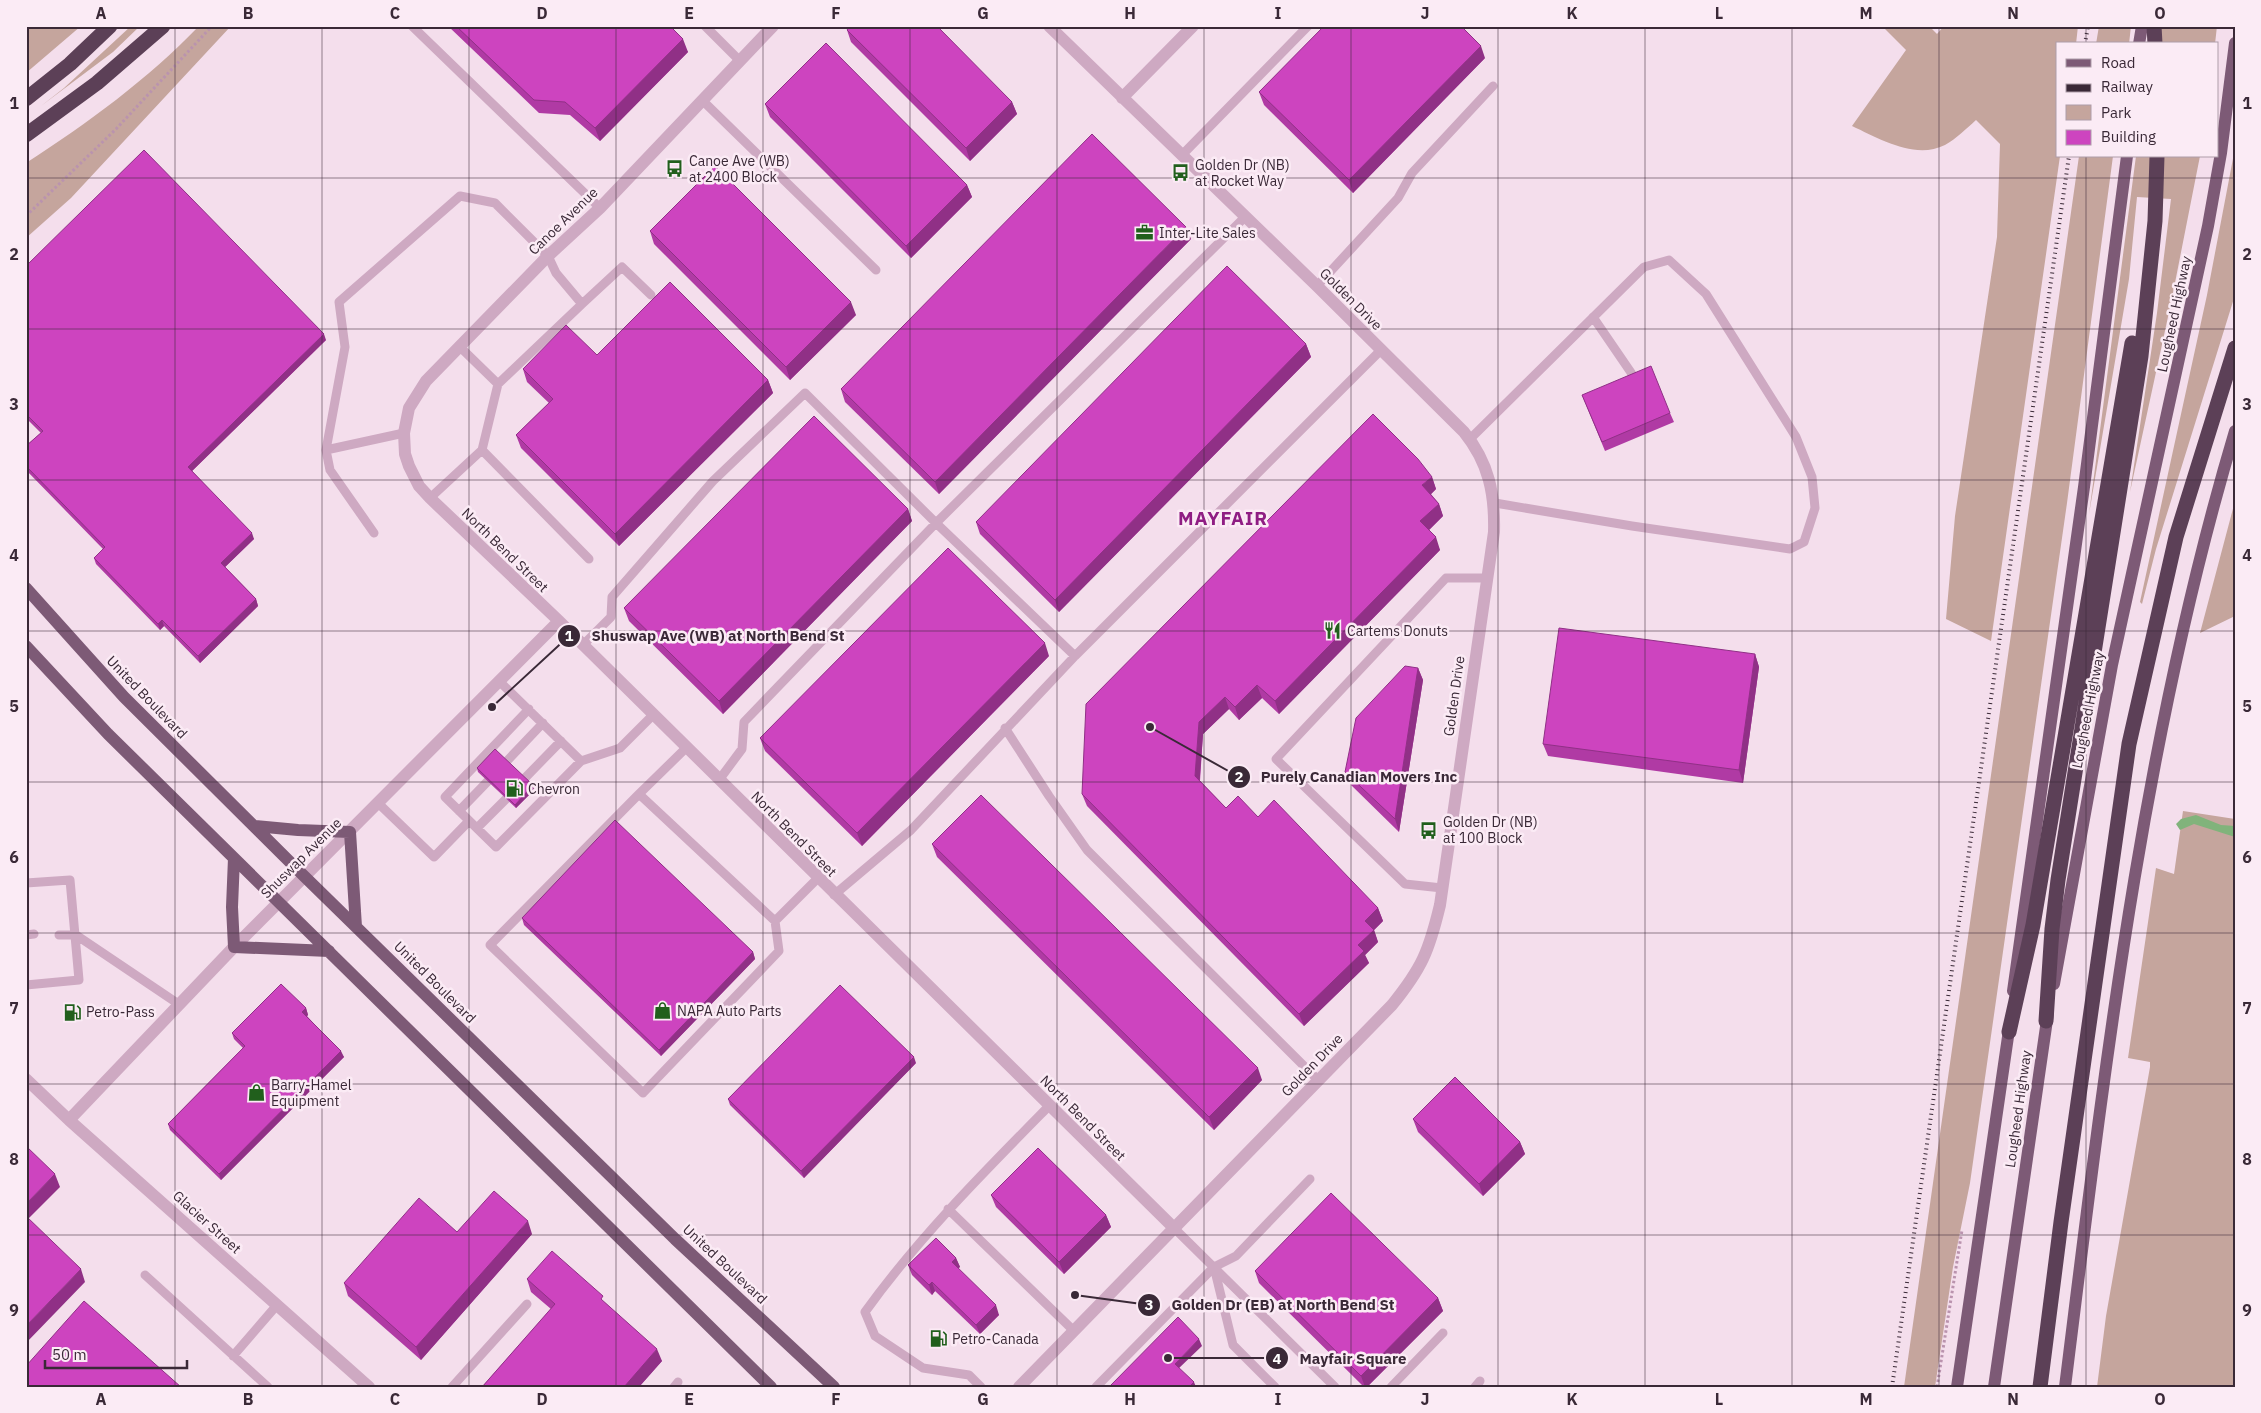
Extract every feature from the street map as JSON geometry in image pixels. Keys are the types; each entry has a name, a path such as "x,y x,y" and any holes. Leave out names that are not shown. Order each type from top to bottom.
{"highway":[{"path":"26,99 70,64 110,26"},
{"path":"26,135 90,88 163,26"},
{"path":"2154,26 2154,42"},
{"path":"2046,1022 2052,929 2058,880 2138,371 2155,221 2157,158"},
{"path":"2009,1032 2031,934 2155,221"},
{"path":"2040,1387 2062,1212 2129,744 2176,537 2235,348"}],"main road":[{"path":"2139,42 2142,26"},
{"name":"Lougheed Highway","path":"1994,1387 2046,1022 2112,665 2208,226 2221,152 2235,43"},
{"path":"1957,1387 2009,1032 2017,951 2084,487 2126,158"},
{"path":"2065,1387 2098,1130 2154,765 2200,557 2235,432"},
{"name":"United Boulevard","path":"26,588 124,697 304,876 675,1239 834,1387"},
{"path":"26,646 108,734 771,1387"},
{"path":"255,826 350,832 356,926"},
{"path":"234,858 232,907 234,947 329,951"}],"street":[{"name":"Canoe Avenue","path":"405,454 404,433 409,408 426,381 548,256 600,208 774,26"},
{"name":"Golden Drive","path":"1019,1387 1392,1005 1415,976 1433,934 1442,888 1494,532 1494,503 1488,476 1470,440 1455,422 1246,216 1049,26"},
{"path":"1122,98 1193,26"},
{"name":"North Bend Street","path":"405,454 413,476 430,498 583,645 834,895 1174,1228"},
{"name":"Shuswap Avenue","path":"69,1120 234,947 559,622"},
{"name":"Glacier Street","path":"26,1078 69,1120 369,1387"}],"lane":[{"path":"412,26 600,208"},
{"path":"705,26 740,61"},
{"path":"1182,155 1308,26"},
{"path":"1317,286 1398,198 1412,173 1493,86"},
{"path":"702,100 876,270"},
{"path":"374,533 330,470 326,450 345,347 339,302 460,196 495,203 548,256 556,273 582,304"},
{"path":"719,780 742,749 744,722 936,523 1246,216"},
{"path":"1470,440 1644,267 1669,260 1706,294 1796,437 1812,477 1816,508 1804,542 1790,549 1494,503"},
{"path":"430,498 482,450 498,384 622,267 651,295"},
{"path":"1593,317 1632,374"},
{"path":"459,346 498,384"},
{"path":"834,895 911,830 1005,728 1075,656 1381,350"},
{"path":"583,645 611,617 612,597 713,481 805,393 936,523 1075,656"},
{"path":"326,450 404,433"},
{"path":"482,450 590,559"},
{"path":"1442,888 1405,884 1276,759 1446,578 1486,578"},
{"path":"499,681 582,761"},
{"path":"529,709 445,797 496,847 582,761 620,748 653,715"},
{"path":"506,762 543,723"},
{"path":"1005,728 1087,850 1318,1080"},
{"path":"524,779 561,741"},
{"path":"639,794 775,921 779,950 643,1093 490,945 639,794 686,748"},
{"path":"459,811 488,781"},
{"path":"477,828 506,798"},
{"path":"378,803 434,858 469,821"},
{"path":"775,921 818,878"},
{"path":"26,883 70,880 80,980 26,985"},
{"path":"59,935 76,935 180,1005"},
{"path":"981,1387 969,1375 923,1368 875,1336 865,1312 895,1270 948,1209 1049,1106"},
{"path":"1096,1387 1214,1267 1236,1256 1310,1179"},
{"path":"948,1209 1073,1330"},
{"path":"1174,1228 1335,1387"},
{"path":"1214,1267 1233,1345 1275,1387"},
{"path":"145,1275 268,1387"},
{"path":"452,1387 527,1304"},
{"path":"233,1356 277,1305"},
{"path":"1391,1387 1443,1333"}],"path":[{"path":"26,216 116,129 212,26"}],"green space":[{"path":"26,26 81,26 26,73"},
{"path":"131,26 140,26 113,52 41,106 64,88"},
{"path":"199,26 231,26 71,198 26,238 26,163 117,99 159,64"},
{"path":"1882,26 1929,26 1937,34 1944,26 2078,26 2076,42 2056,42 2056,158 2060,158 1991,641 1946,619 1955,516 1997,237 2000,144 1976,120 1945,145 1934,149 1922,150 1910,149 1886,142 1852,126 1906,50"},
{"path":"2099,26 2131,26 2129,42 2096,42"},
{"path":"2155,26 2217,26 2215,42 2153,42"},
{"path":"2235,148 2235,295 2156,549 2142,604 2140,602 2207,295"},
{"path":"2079,158 2113,158 2067,503 1970,1183 1953,1267 1935,1387 1904,1387"},
{"path":"2136,158 2200,158 2171,303 2130,492 2157,313 2171,199 2137,197 2129,279 2089,514"},
{"path":"2235,501 2235,616 2200,633"},
{"path":"2183,811 2235,819 2235,1387 2097,1387 2106,1316 2150,1067 2150,1062 2128,1058 2156,868 2174,874"}],"shaded area":[{"path":"2196,815 2221,825 2235,826 2235,837 2194,824 2180,830 2176,824 2181,819"}],"building":[{"path":"456,26 670,26 683,39 595,128 565,102 534,100"},
{"path":"850,26 937,26 1012,102 966,148 847,30"},
{"path":"1324,26 1461,26 1481,46 1349,180 1259,92"},
{"path":"826,43 967,185 906,246 765,104"},
{"path":"1092,134 1186,227 935,482 841,389"},
{"path":"144,150 324,334 188,467 252,533 221,563 256,599 198,656 162,620 158,624 94,558 105,547 26,466 26,446 43,431 26,414 26,266"},
{"path":"715,166 851,302 786,367 650,231"},
{"path":"1227,266 1306,344 1055,600 976,522"},
{"path":"670,282 768,380 615,534 516,435 553,399 523,369 566,325 597,355"},
{"path":"1651,366 1670,413 1602,442 1582,395"},
{"path":"1373,414 1418,459 1432,477 1422,485 1439,504 1420,521 1436,537 1275,701 1257,685 1235,707 1225,697 1199,722 1195,776 1226,808 1238,796 1258,817 1274,800 1378,908 1365,921 1374,930 1358,945 1364,951 1299,1014 1082,794 1086,704"},
{"path":"814,416 908,509 719,701 624,608"},
{"path":"948,548 1045,643 857,833 760,738"},
{"path":"1559,628 1755,654 1739,770 1543,744"},
{"path":"1405,666 1418,668 1395,819 1345,772 1356,718"},
{"path":"495,749 533,785 515,805 477,768"},
{"path":"981,795 1258,1068 1209,1117 932,844"},
{"path":"615,820 753,952 659,1050 522,918"},
{"name":"Barry-Hamel Equipment","path":"281,984 306,1008 302,1012 341,1051 219,1174 168,1124 245,1046 232,1033"},
{"path":"840,985 914,1057 801,1171 728,1099"},
{"path":"1455,1077 1520,1142 1479,1184 1413,1119"},
{"path":"26,1146 55,1174 26,1204"},
{"path":"1038,1148 1106,1215 1059,1262 991,1195"},
{"path":"494,1191 528,1221 416,1347 344,1283 419,1198 457,1232"},
{"path":"1331,1193 1438,1298 1361,1376 1255,1271"},
{"path":"26,1216 81,1269 26,1326"},
{"path":"936,1238 956,1258 952,1262 996,1305 976,1325 932,1282 929,1285 908,1265"},
{"path":"552,1251 603,1296 601,1299 657,1349 624,1387 482,1387 555,1304 527,1279"},
{"path":"84,1301 181,1387 26,1387 26,1366"},
{"path":"1178,1317 1199,1339 1175,1364 1194,1382 1189,1387 1109,1387"}],"railway":[{"path":"2085,42 2088,26"},
{"path":"1892,1387 2069,158"}],"place":[{"name":"Canoe Ave (WB) at 2400 Block","path":"675,169"},
{"name":"Golden Dr (NB) at Rocket Way","path":"1181,173"},
{"name":"Inter-Lite Sales","path":"1145,233"},
{"name":"Cartems Donuts","path":"1333,631"},
{"name":"Shuswap Ave (WB) at North Bend St","path":"492,707"},
{"name":"Purely Canadian Movers Inc","path":"1150,727"},
{"name":"Chevron","path":"514,789"},
{"name":"Golden Dr (NB) at 100 Block","path":"1429,830"},
{"name":"NAPA Auto Parts","path":"663,1011"},
{"name":"Petro-Pass","path":"72,1012"},
{"name":"Barry-Hamel Equipment","path":"257,1093"},
{"name":"Golden Dr (EB) at North Bend St","path":"1075,1295"},
{"name":"Petro-Canada","path":"938,1339"},
{"name":"Mayfair Square","path":"1168,1358"}],"district":[{"name":"MAYFAIR","path":"1223,518"}]}
